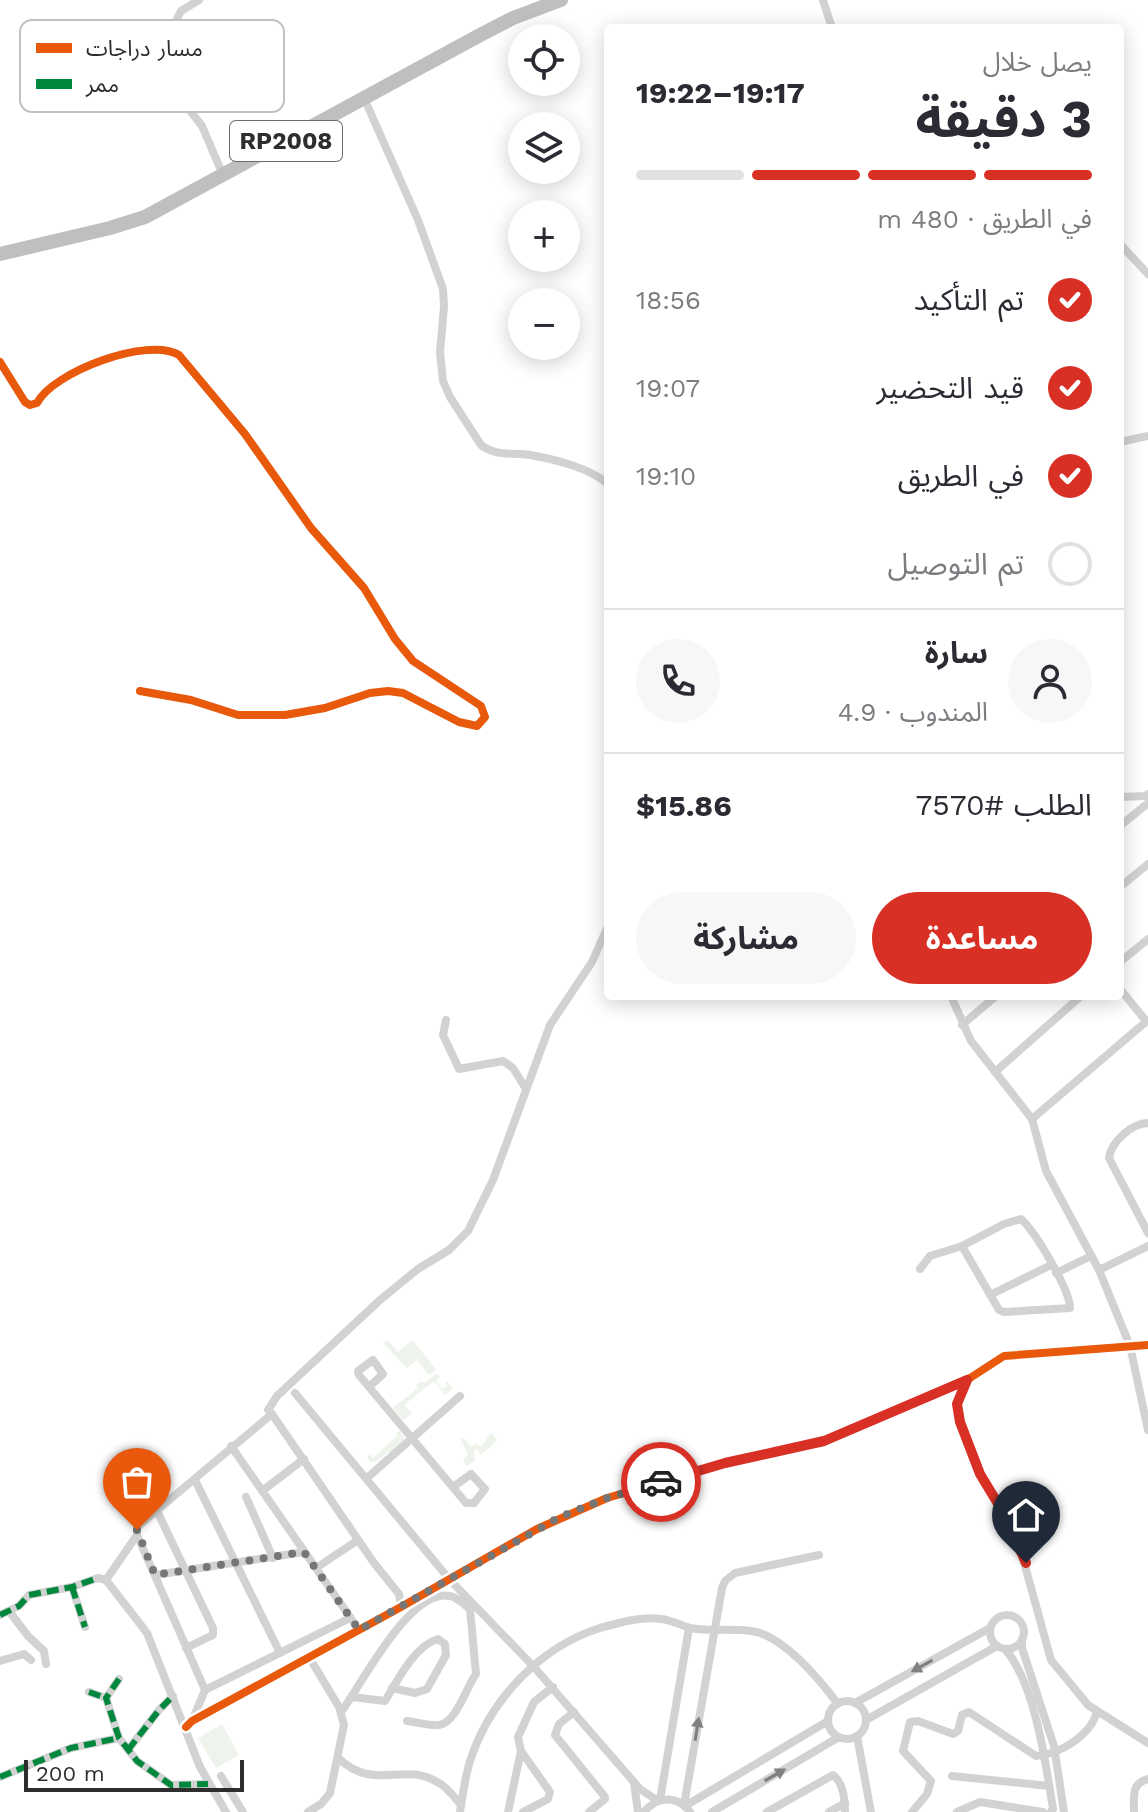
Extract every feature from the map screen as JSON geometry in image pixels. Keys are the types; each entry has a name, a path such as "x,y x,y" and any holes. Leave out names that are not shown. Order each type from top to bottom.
{"highway":[{"name":"RP2008","path":"0,254 133,222 482,34 531,10 561,0"}],"street":[{"path":"176,20 181,11 199,0"},
{"path":"823,0 831,24"},
{"path":"364,98 418,220 443,289 440,364 450,397 488,451 532,456 584,469 604,482"},
{"path":"191,112 202,126 223,176"},
{"path":"1124,248 1148,274"},
{"path":"0,362 30,405 37,403 41,394 53,385 124,353 153,348 172,350 179,355 224,405 311,528 364,588 404,652 481,706 485,717 477,726 459,722 403,693 388,691 285,715 238,715 191,700 140,691"},
{"path":"1124,441 1148,436"},
{"path":"1124,797 1147,798"},
{"path":"1124,822 1147,798"},
{"path":"1124,884 1148,864"},
{"path":"401,1607 399,1594 268,1410 271,1403 309,1364 397,1285 463,1238 493,1180 550,1025 592,962 604,935"},
{"path":"1124,959 1148,939"},
{"path":"1032,1119 1147,1020 1124,994"},
{"path":"953,1000 962,1025 1032,1119 1052,1184 1099,1270 1130,1346 1148,1430"},
{"path":"962,1025 991,1000"},
{"path":"995,1072 1076,1000"},
{"path":"446,1020 443,1035 459,1069 503,1061 513,1068 526,1089"},
{"path":"1148,1123 1138,1124 1127,1131 1111,1147 1109,1158 1148,1233"},
{"path":"920,1269 930,1256 962,1246 1004,1224 1021,1219 1070,1301 1068,1309 1004,1312 997,1308 962,1246"},
{"path":"1099,1270 1148,1246"},
{"path":"990,1295 1091,1256"},
{"path":"189,1724 537,1529 607,1498 725,1463 824,1441 967,1380 996,1360 1013,1354 1148,1345"},
{"path":"967,1380 957,1404 960,1422 980,1474 1019,1544 1052,1663 1097,1712 1148,1743"},
{"path":"369,1387 453,1487"},
{"path":"295,1393 450,1580 553,1687 634,1782 659,1800"},
{"path":"367,1478 460,1396"},
{"path":"205,1690 137,1535 137,1527 272,1414"},
{"path":"231,1446 359,1630"},
{"path":"262,1491 304,1459"},
{"path":"195,1480 280,1653"},
{"path":"246,1497 273,1558"},
{"path":"157,1511 214,1632 186,1648"},
{"path":"106,1580 137,1535"},
{"path":"316,1568 358,1540"},
{"path":"155,1575 304,1552"},
{"path":"686,1808 723,1584 731,1575 819,1555"},
{"path":"46,1664 44,1651 4,1613 19,1606 29,1595 72,1587 98,1578 106,1580 147,1633 173,1696 189,1724 208,1784 226,1812"},
{"path":"72,1587 85,1627"},
{"path":"341,1712 407,1617 439,1597 453,1597 470,1609 476,1674 455,1715 448,1722 437,1726 407,1721"},
{"path":"855,1703 864,1712 864,1729 848,1739 839,1737 830,1729 828,1721 838,1704 855,1703 990,1628 997,1618 1012,1616 1021,1624 1022,1648 1064,1812"},
{"path":"189,1724 205,1690 350,1618"},
{"path":"461,1808 468,1768 481,1734 511,1687 571,1640 609,1626 660,1618 689,1628 755,1631 784,1646 825,1685 838,1704"},
{"path":"1021,1624 1039,1619"},
{"path":"659,1800 689,1628"},
{"path":"990,1628 992,1640 1013,1659 1050,1753 1051,1812"},
{"path":"352,1697 385,1701 392,1688 426,1644 438,1639 445,1644 446,1655 427,1689 415,1693 392,1688"},
{"path":"866,1720 1001,1648 1017,1646 1022,1639"},
{"path":"0,1661 24,1654 31,1660"},
{"path":"308,1812 328,1797 343,1731 341,1712 309,1657"},
{"path":"106,1698 119,1679"},
{"path":"523,1812 548,1799 550,1792 521,1751 517,1744 518,1737 534,1702 553,1687"},
{"path":"89,1692 106,1698"},
{"path":"128,1750 173,1696"},
{"path":"106,1698 119,1738 137,1761 171,1785 208,1784"},
{"path":"574,1712 559,1724 555,1735 605,1797 589,1812"},
{"path":"912,1812 927,1794 931,1783 930,1778 903,1751 908,1723 913,1720 953,1734 958,1731 962,1715 969,1712 1036,1756 1050,1753 1081,1736 1094,1724 1097,1712"},
{"path":"686,1808 828,1721"},
{"path":"857,1736 871,1812"},
{"path":"712,1812 839,1737"},
{"path":"0,1777 71,1748 119,1738"},
{"path":"508,1812 521,1751"},
{"path":"338,1758 367,1775 386,1777 408,1774 430,1778 444,1786 461,1808"},
{"path":"767,1812 830,1775 837,1777 845,1807 829,1812"},
{"path":"221,1776 243,1812"},
{"path":"952,1776 1049,1786"},
{"path":"1134,1812 1135,1787 1148,1780"},
{"path":"634,1782 641,1812 659,1800 673,1800 686,1808"},
{"path":"957,1812 980,1802 1043,1812"}],"shaded area":[{"path":"388,1340 398,1352 413,1340 436,1370 429,1375 417,1360 407,1368 383,1343"},
{"path":"437,1373 440,1377 436,1381 442,1389 447,1386 447,1381 453,1388 445,1395 435,1382 432,1383 404,1405 412,1413 403,1420 393,1408 418,1388 416,1385"},
{"path":"399,1431 405,1439 390,1453 387,1450 375,1462 370,1462 367,1457 370,1454 373,1458"},
{"path":"491,1433 497,1439 494,1444 480,1455 478,1448 474,1451 475,1460 467,1466 463,1461 468,1454 460,1439 463,1437 471,1447 477,1443 481,1447"},
{"path":"222,1724 239,1755 216,1768 198,1738"}],"marked path":[{"path":"0,1615 19,1606 29,1595 72,1587 98,1578"},
{"path":"72,1587 85,1627"},
{"path":"119,1679 106,1698 119,1738 137,1761 171,1785 208,1784"},
{"path":"89,1692 106,1698"},
{"path":"128,1750 173,1696"},
{"path":"0,1777 71,1748 119,1738"}],"cycle path":[{"path":"0,362 30,405 37,403 46,391 62,380 102,360 146,350 165,350 179,355 245,434 311,528 364,588 395,639 413,661 481,706 485,717 477,726 459,722 403,693 388,691 285,715 238,715 191,700 140,691"},
{"path":"186,1727 537,1529 607,1498 725,1463 824,1441 970,1378 1004,1356 1148,1345"}],"way so far":[{"path":"137,1530 155,1575 304,1552 359,1630 560,1517 607,1498 661,1482"}],"route":[{"path":"661,1482 725,1463 824,1441 967,1380 957,1404 960,1422 985,1485 1006,1517 1026,1563"}]}
